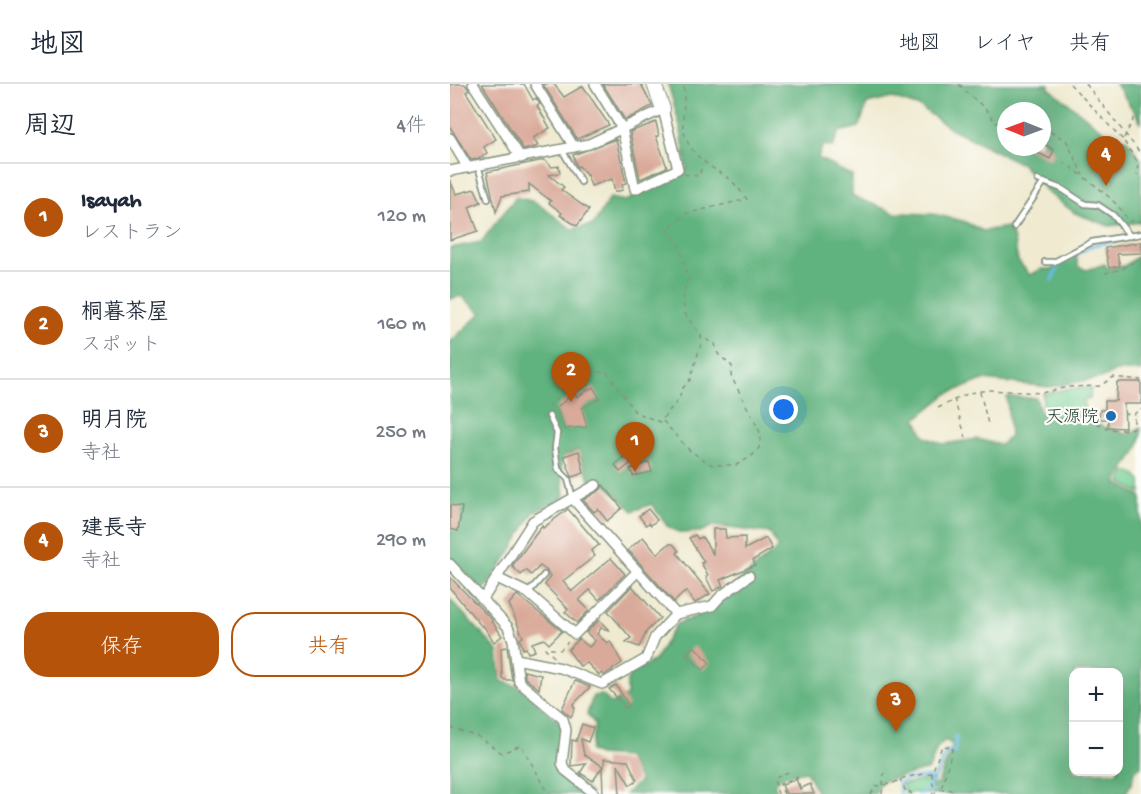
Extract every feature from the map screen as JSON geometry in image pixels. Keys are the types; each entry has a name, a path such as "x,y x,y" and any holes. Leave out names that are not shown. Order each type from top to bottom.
{"street":[{"path":"473,84 521,158"},
{"path":"535,84 574,147"},
{"path":"595,84 622,128 635,189 678,169 663,109 654,84"},
{"path":"450,171 574,147 663,109"},
{"path":"450,138 473,167"},
{"path":"483,599 533,521 596,485"},
{"path":"573,499 636,573 676,614"},
{"path":"450,564 508,627 520,685 563,718 566,724 561,758 565,770 595,794"},
{"path":"497,578 528,593 575,634 636,573"},
{"path":"516,659 561,668 602,684 646,659 655,637 676,614 712,606 721,596 749,576"}],"lane":[{"path":"562,150 582,182"},
{"path":"473,167 488,199"},
{"path":"1038,180 1062,189 1085,204 1098,205 1113,215 1130,236"},
{"path":"1014,227 1044,182"},
{"path":"1045,262 1054,262 1092,242 1141,234"},
{"path":"549,416 557,433 555,448 558,469 567,479 573,499"},
{"path":"528,593 544,575"}],"path":[{"path":"549,416 551,402 565,394 574,379 602,371 608,372 635,412 663,421 689,450 712,465 739,464 751,457 759,448 760,430 733,381 732,366 720,357 715,344 701,336 684,312 683,292 688,279 680,246 668,229 686,214 747,199 730,179 703,163 689,143 683,127 686,99 683,84"},
{"path":"960,84 967,94 979,101 997,123"},
{"path":"1070,84 1123,140 1138,163 1137,175"},
{"path":"1086,84 1141,154"},
{"path":"1123,140 1134,118"},
{"path":"1051,132 1066,140 1081,165 1083,176"},
{"path":"1119,149 1126,145"},
{"path":"1063,162 1083,176 1126,214 1127,221 1141,221"},
{"path":"685,175 699,176 703,163"},
{"path":"1105,273 1122,269 1141,258"},
{"path":"663,421 668,410 679,399 682,389 690,380 700,351 701,336"},
{"path":"938,408 954,398 979,391 1041,393 1068,387 1100,386 1113,377 1141,380"},
{"path":"979,391 988,424"},
{"path":"954,398 966,438"},
{"path":"1092,407 1095,423 1106,429 1128,430 1134,427 1134,414"},
{"path":"1124,414 1134,414 1141,409"},
{"path":"556,658 545,648 560,650 575,634"},
{"path":"450,728 477,736 502,753 520,745 549,794"},
{"path":"938,791 933,785 932,773 942,746 953,747 941,789"},
{"path":"778,794 774,779 788,772"},
{"path":"882,794 884,773"},
{"path":"871,794 876,786 932,773"},
{"path":"784,794 780,784 797,777 802,794"},
{"path":"900,779 905,790 909,789 914,794"},
{"path":"932,794 941,789 953,790"}],"green space":[{"path":"668,84 1049,84 1049,88 1105,132 1127,140 1141,159 1141,222 1109,226 1075,213 1046,191 1022,164 1006,156 1051,156 1051,102 997,102 997,152 950,128 920,107 892,98 867,104 859,127 839,132 833,147 823,145 818,158 852,176 852,196 895,213 933,214 963,221 983,231 1007,227 1013,236 1018,261 1030,275 1042,269 1052,269 1076,253 1078,267 1087,270 1105,264 1107,268 1124,266 1141,254 1138,263 1141,273 1141,371 1115,371 1106,377 1049,387 983,380 947,394 916,419 925,437 943,444 977,439 1001,445 1010,436 1007,397 1036,398 1041,414 1077,418 1130,434 1141,428 1139,446 1117,484 1141,496 1141,766 1134,771 1132,783 1125,794 923,794 938,783 953,745 945,740 937,748 929,769 880,782 875,794 818,794 806,771 777,781 774,784 779,794 625,794 640,781 627,757 598,755 590,751 595,724 587,714 593,696 602,695 612,704 627,695 627,680 632,673 655,660 676,624 699,615 778,548 770,533 713,526 700,532 680,533 667,526 652,504 633,511 607,486 595,481 591,483 578,450 564,456 561,463 564,498 533,513 511,551 484,590 450,564 450,342 481,313 461,296 450,299 450,248 481,242 516,197 535,202 572,229 593,225 610,198 626,201 687,169 680,126"},
{"path":"1116,84 1141,84 1141,122"},
{"path":"1091,388 1090,399 1084,400 1084,418 1052,418 1043,406 1043,394 1065,389"},
{"path":"1125,471 1133,473 1141,481 1141,493 1121,483"},
{"path":"450,599 498,651 501,681 519,687 562,724 558,765 591,794 450,794"},
{"path":"945,756 930,790 905,794 902,784 933,779"}],"building":[{"path":"450,84 465,84 469,90 466,92 496,139 484,147 487,153 478,159 471,160 450,127"},
{"path":"482,84 524,84 533,100 536,98 540,104 537,106 550,128 533,138 538,146 524,150"},
{"path":"543,84 554,84 564,97 583,86 609,125 577,139"},
{"path":"603,84 641,84 652,106 625,120"},
{"path":"656,122 659,136 656,136 667,167 640,179 630,132"},
{"path":"616,139 626,183 622,184 623,190 615,192 612,179 591,186 587,175 579,166 577,167 573,155"},
{"path":"1051,148 1054,150 1050,159 1044,156 1051,156"},
{"path":"544,160 552,167 559,166 560,173 549,175 564,187 561,190 589,210 577,226 560,215 562,213 549,203 551,201 529,184 529,192 502,196 496,212 487,172"},
{"path":"450,180 456,194 475,189 481,202 469,207 478,231 450,240"},
{"path":"1141,242 1141,253 1117,254 1120,266 1109,268 1105,248"},
{"path":"1117,382 1141,382 1141,404 1124,404 1125,428 1108,427 1108,419 1099,419 1100,410 1105,410 1105,401 1116,401"},
{"path":"593,387 600,398 582,408 587,427 564,429 556,408 574,393 577,397"},
{"path":"579,451 584,473 572,477 564,456"},
{"path":"625,456 631,463 620,472 615,465"},
{"path":"649,462 652,472 633,476 630,469"},
{"path":"603,485 622,508 607,521 598,509 594,512 583,500 600,490"},
{"path":"450,505 462,507 458,531 450,529"},
{"path":"568,509 599,545 591,551 595,556 563,581 572,591 611,558 625,574 599,600 590,590 579,600 589,610 577,623 565,612 568,609 545,585 550,576 547,571 540,566 531,575 526,570 521,575 512,566 542,526 543,528"},
{"path":"648,509 657,520 651,525 649,523 646,525 639,516"},
{"path":"713,529 725,529 726,538 745,537 745,549 766,538 772,549 753,560 755,565 720,580 723,586 713,591 701,563 704,562 689,538 695,535 698,539 702,537 713,554"},
{"path":"643,537 657,554 669,544 673,544 679,551 677,553 710,594 695,603 686,591 674,602 628,550"},
{"path":"450,577 492,620 491,623 492,621 502,636 494,642 483,625 482,627 450,588"},
{"path":"632,586 660,618 647,631 639,647 626,642 631,638 608,611"},
{"path":"517,595 562,631 549,644 544,639 532,643 535,651 528,653 526,648 523,649 520,639 523,637 509,604"},
{"path":"599,620 609,630 601,628 597,634 607,643 610,641 622,663 604,675 602,673 599,675 587,663 580,666 568,650 579,639 589,647 595,641 586,632"},
{"path":"694,646 710,663 703,670 686,654"},
{"path":"507,647 512,680 502,678 501,648"},
{"path":"524,671 541,675 539,689 525,678"},
{"path":"575,681 590,687 573,705 575,708 571,717 562,709"},
{"path":"616,685 629,706 626,708 609,689"},
{"path":"582,724 593,728 588,742 581,739 584,755 604,767 604,759 628,761 637,780 630,785 618,765 620,794 603,794 602,767 593,781 580,773 586,764 571,766 572,740 576,741"},
{"path":"796,779 800,789 810,784 814,794 786,794 782,785"}],"waterway":[{"path":"1052,281 1059,264 1093,245 1126,239"},
{"path":"900,794 899,783 907,779 929,777 929,783 933,781 947,751 954,753 956,736"},
{"path":"917,794 930,790 929,783"}],"place":[{"name":"建長寺","path":"1106,186"},
{"name":"桐暮茶屋","path":"571,402"},
{"name":"天源院","path":"1111,416"},
{"name":"Isayah","path":"635,472"},
{"name":"明月院","path":"896,732"}]}
